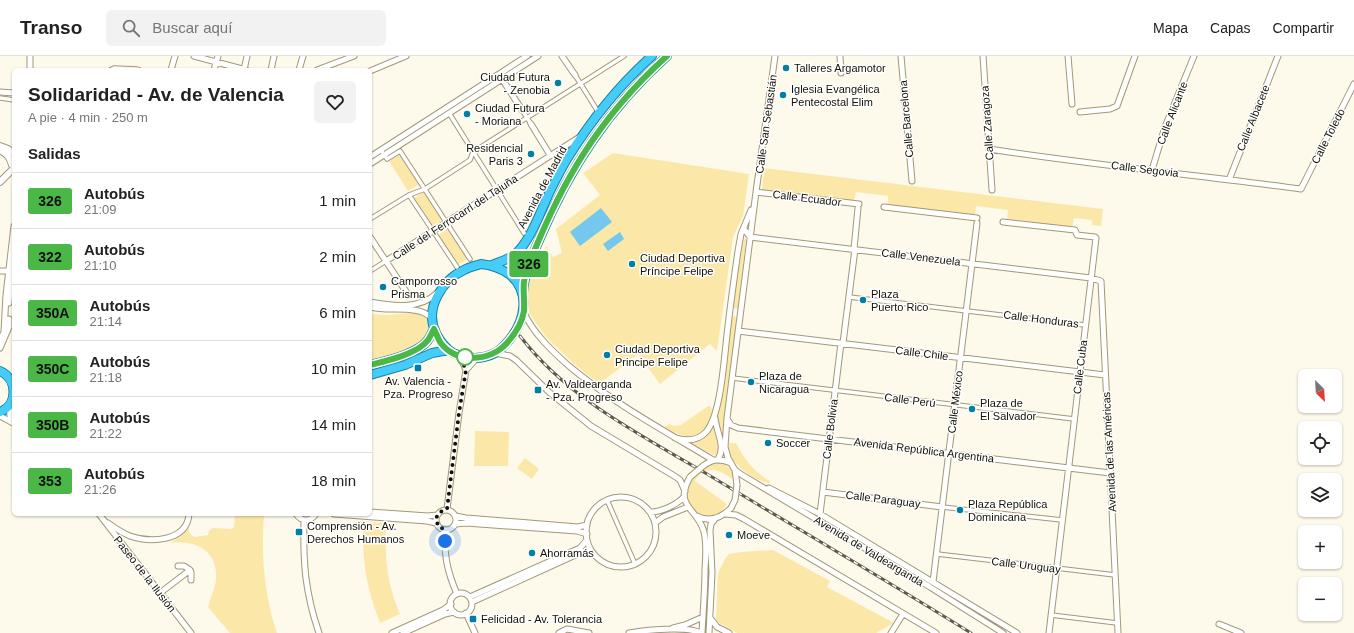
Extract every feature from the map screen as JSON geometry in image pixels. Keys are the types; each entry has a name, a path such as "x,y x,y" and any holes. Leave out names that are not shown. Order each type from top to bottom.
{"highway":[{"name":"Avenida de Madrid","path":"492,265 514,254 521,248 534,226 550,190 567,160 584,135 615,94 652,56"},
{"name":"Avenida de Madrid","path":"523,294 523,280 550,213 582,155 604,123 630,92 667,56"},
{"path":"481,264 492,265 513,278 523,294 524,313 516,331 506,344 495,353 477,358 460,356 449,350 441,343 434,329 432,318 434,303 441,290 450,279 463,270 481,264"},
{"path":"372,364 402,355 421,346 428,340 434,329"},
{"path":"372,374 405,365 432,353 449,350"},
{"path":"1,370 12,378"},
{"path":"0,412 12,401"}],"street":[{"path":"30,56 30,68"},
{"path":"172,68 175,56"},
{"path":"194,56 238,68"},
{"path":"214,68 218,56"},
{"path":"245,68 247,56"},
{"path":"271,68 274,56"},
{"path":"300,68 303,56"},
{"path":"322,68 354,56"},
{"path":"372,70 406,56"},
{"path":"372,156 527,56"},
{"path":"372,163 538,56"},
{"path":"562,56 597,110"},
{"path":"372,218 409,195 425,189 470,160 473,152 624,56"},
{"name":"Calle San Sebastián","path":"731,464 726,453 727,418 775,56"},
{"path":"840,56 841,73"},
{"name":"Calle Barcelona","path":"901,56 912,182"},
{"name":"Calle Zaragoza","path":"983,56 992,190"},
{"path":"1068,56 1072,104"},
{"path":"1080,112 1110,109 1117,106 1135,56"},
{"name":"Calle Alicante","path":"1152,170 1165,127 1194,56"},
{"name":"Calle Albacete","path":"1229,180 1278,56"},
{"path":"502,79 550,155"},
{"name":"Calle Toledo","path":"1301,189 1354,84"},
{"path":"0,92 12,93"},
{"path":"0,98 12,100"},
{"path":"449,113 524,233"},
{"name":"Calle del Ferrocarrl del Tajuña","path":"372,240 387,262 550,155 584,135"},
{"path":"0,146 12,152"},
{"name":"Calle Segovia","path":"989,149 1067,161 1301,189"},
{"path":"0,150 6,153 12,166"},
{"path":"381,150 387,159 400,152 470,259"},
{"path":"0,182 12,169"},
{"name":"Calle San Sebastián","path":"715,415 720,390 738,250 756,192"},
{"name":"Calle Ecuador","path":"756,192 859,206"},
{"path":"409,195 457,267"},
{"name":"Calle Bolivia","path":"820,514 835,391 849,297 859,206"},
{"name":"Calle México","path":"884,207 977,220 933,582"},
{"name":"Calle Cuba","path":"1003,222 1075,230 1077,235 1096,238 1049,633"},
{"path":"744,229 750,238"},
{"name":"Calle Venezuela","path":"750,238 1091,278"},
{"path":"372,270 387,262 407,293"},
{"path":"0,271 12,271"},
{"path":"0,340 4,332 6,295 12,271"},
{"path":"0,348 8,327 12,271"},
{"name":"Avenida de las Américas","path":"1091,278 1099,280 1102,285 1118,633"},
{"path":"372,302 396,305 417,304 429,299 441,290"},
{"name":"Calle Honduras","path":"849,297 1085,325"},
{"path":"372,308 424,311 432,318"},
{"path":"730,314 735,312 740,316"},
{"path":"524,313 545,343 582,377 603,393 675,438 715,460 724,460 731,464 735,470 737,485 735,500 731,508 725,514 715,519 711,524 710,530 712,554 709,633"},
{"name":"Calle Chile","path":"738,331 1106,375"},
{"path":"495,353 510,356 516,360 549,392 591,426 676,477 680,480 685,491"},
{"path":"447,509 466,370 460,356"},
{"path":"466,370 477,358"},
{"path":"732,378 835,391"},
{"name":"Calle Perú","path":"835,391 955,405"},
{"path":"12,401 10,416 12,420"},
{"path":"955,405 1074,419"},
{"path":"675,438 688,440 700,437 711,426 715,415"},
{"path":"660,630 693,630 702,633 706,557 705,536 702,526 688,507 684,497 690,478 703,466 715,460 721,454 722,447 716,428 715,415"},
{"path":"0,416 12,422"},
{"path":"727,418 731,425 738,428"},
{"path":"726,434 731,430 738,428"},
{"name":"Avenida República Argentina","path":"738,428 1110,473"},
{"name":"Avenida de Valdearganda","path":"735,470 742,476 930,587 1003,633"},
{"path":"759,486 768,488 820,514 1017,633"},
{"name":"Calle Paraguay","path":"823,492 942,507"},
{"path":"650,512 660,511 680,501 684,497"},
{"path":"629,498 642,504 650,512 655,523 656,536 652,549 643,559 635,564 623,567 608,564 598,558 591,550 586,534 587,525 592,513 597,507 607,500 629,498"},
{"path":"607,500 635,564"},
{"path":"655,523 663,517 688,507"},
{"path":"942,507 974,509 1062,520"},
{"path":"372,512 428,516 437,515 447,509 451,510 456,516 466,518 578,526 587,525"},
{"path":"725,514 736,515 744,519 936,633"},
{"path":"436,523 437,515"},
{"path":"694,515 700,518 715,519"},
{"path":"100,516 116,529 131,536 153,540 167,539 177,534 182,530 189,516"},
{"name":"Paseo de la Ilusión","path":"100,516 191,633"},
{"path":"298,516 300,519 304,520 308,520 315,516"},
{"path":"365,516 427,520 436,523 441,529 445,530 450,530 456,524 466,523 577,531 586,534"},
{"path":"456,516 456,524"},
{"path":"304,520 304,569 310,604 319,633"},
{"path":"445,530 444,546 446,564 457,594"},
{"path":"123,546 126,539 131,536"},
{"path":"471,600 580,548 587,540"},
{"path":"471,600 582,552 591,550"},
{"name":"Calle Uruguay","path":"937,554 1115,575"},
{"path":"178,566 184,566 190,570"},
{"path":"160,594 190,570"},
{"path":"190,570 191,580"},
{"path":"392,633 443,610 451,604 454,596 457,594 466,594 471,600 470,611 466,613 462,614 454,612 445,614 403,633"},
{"path":"451,604 454,612"},
{"path":"466,613 475,633"},
{"path":"891,633 903,614"},
{"path":"1051,615 1117,623"},
{"path":"629,633 660,630 685,625 703,617"},
{"path":"710,619 718,627 729,633"},
{"path":"1220,624 1242,633"},
{"path":"559,633 567,631 589,633"}],"shaded area":[{"name":"Ciudad Deportiva Príncipe Felipe","path":"613,153 749,174 743,216 733,237 717,351 710,344 660,384 638,354 599,384 573,363 546,337 529,313 527,284 531,272 546,246 553,257 562,253 556,229 600,195 583,173"},
{"path":"400,154 420,184 408,191 389,161"},
{"path":"764,168 1103,209 1101,226 1092,225 1092,220 1074,218 1072,228 1007,220 1008,210 976,206 975,216 888,205 888,196 856,192 854,201 762,190"},
{"path":"424,192 442,220 432,226 414,198"},
{"path":"448,229 468,259 457,265 438,235"},
{"path":"747,232 738,309 733,308 740,251"},
{"path":"419,312 429,319 430,326 422,340 414,345 396,354 372,361 372,314 388,315"},
{"path":"734,316 737,318 723,438 721,438 717,417 732,317"},
{"path":"708,406 712,409 711,415 707,426 699,434 694,436 682,435 665,427 669,424 674,426 681,425"},
{"path":"713,426 719,449 716,456 691,443 704,437"},
{"path":"475,431 509,432 508,466 474,466"},
{"path":"729,443 736,443 750,465 759,474 770,481 770,483 759,480 743,470 734,461 730,454"},
{"path":"525,458 539,469 532,479 517,468"},
{"path":"713,463 721,463 728,466 732,471 733,479 719,471 708,470 699,475 695,481 727,504 719,514 709,517 699,514 692,508 688,498 689,487 697,475"},
{"path":"235,516 264,516 264,574 269,604 277,633 230,633 208,607 216,580 214,561 204,549 196,545 179,542 170,543 182,535 188,527 190,534 195,537 208,535 209,531 213,528 232,529 234,527"},
{"path":"363,522 386,523 387,569 395,602 400,614 380,623 368,586 364,562"},
{"path":"773,550 830,581 827,587 894,623 876,633 737,633 716,621 718,573 729,554"}],"water":[{"path":"601,208 612,222 580,246 570,232"},
{"path":"620,232 624,239 608,251 603,244"}],"railway":[{"path":"520,336 560,379 583,397 631,430 971,633"}],"bus line":[{"name":"326","path":"372,364 390,360 421,346 428,340 434,329 441,343 449,350 460,356 477,358 485,356 495,353 506,344 516,331 524,313 523,280 550,213 569,177 604,123 643,78 667,56"}],"place":[{"name":"Talleres Argamotor","path":"786,68"},
{"name":"Ciudad Futura - Zenobia","path":"558,83"},
{"name":"Iglesia Evangélica Pentecostal Elim","path":"783,95"},
{"name":"Ciudad Futura - Moriana","path":"467,114"},
{"name":"Residencial Paris 3","path":"531,154"},
{"name":"Ciudad Deportiva Príncipe Felipe","path":"632,264"},
{"name":"Camporrosso Prisma","path":"383,287"},
{"name":"Plaza Puerto Rico","path":"863,300"},
{"name":"Ciudad Deportiva Principe Felipe","path":"607,355"},
{"name":"Av. Valencia - Pza. Progreso","path":"418,368"},
{"name":"Plaza de Nicaragua","path":"751,382"},
{"name":"Av. Valdearganda - Pza. Progreso","path":"538,390"},
{"name":"Plaza de El Salvador","path":"972,409"},
{"name":"Soccer","path":"768,443"},
{"name":"Plaza República Dominicana","path":"960,510"},
{"name":"Comprensión - Av. Derechos Humanos","path":"299,532"},
{"name":"Moeve","path":"729,535"},
{"name":"Ahorramás","path":"532,553"},
{"name":"Felicidad - Av. Tolerancia","path":"473,619"}],"route":[{"path":"445,541 445,530 438,526 436,523 436,518 440,512 447,509 466,370 462,361 465,357"}]}
